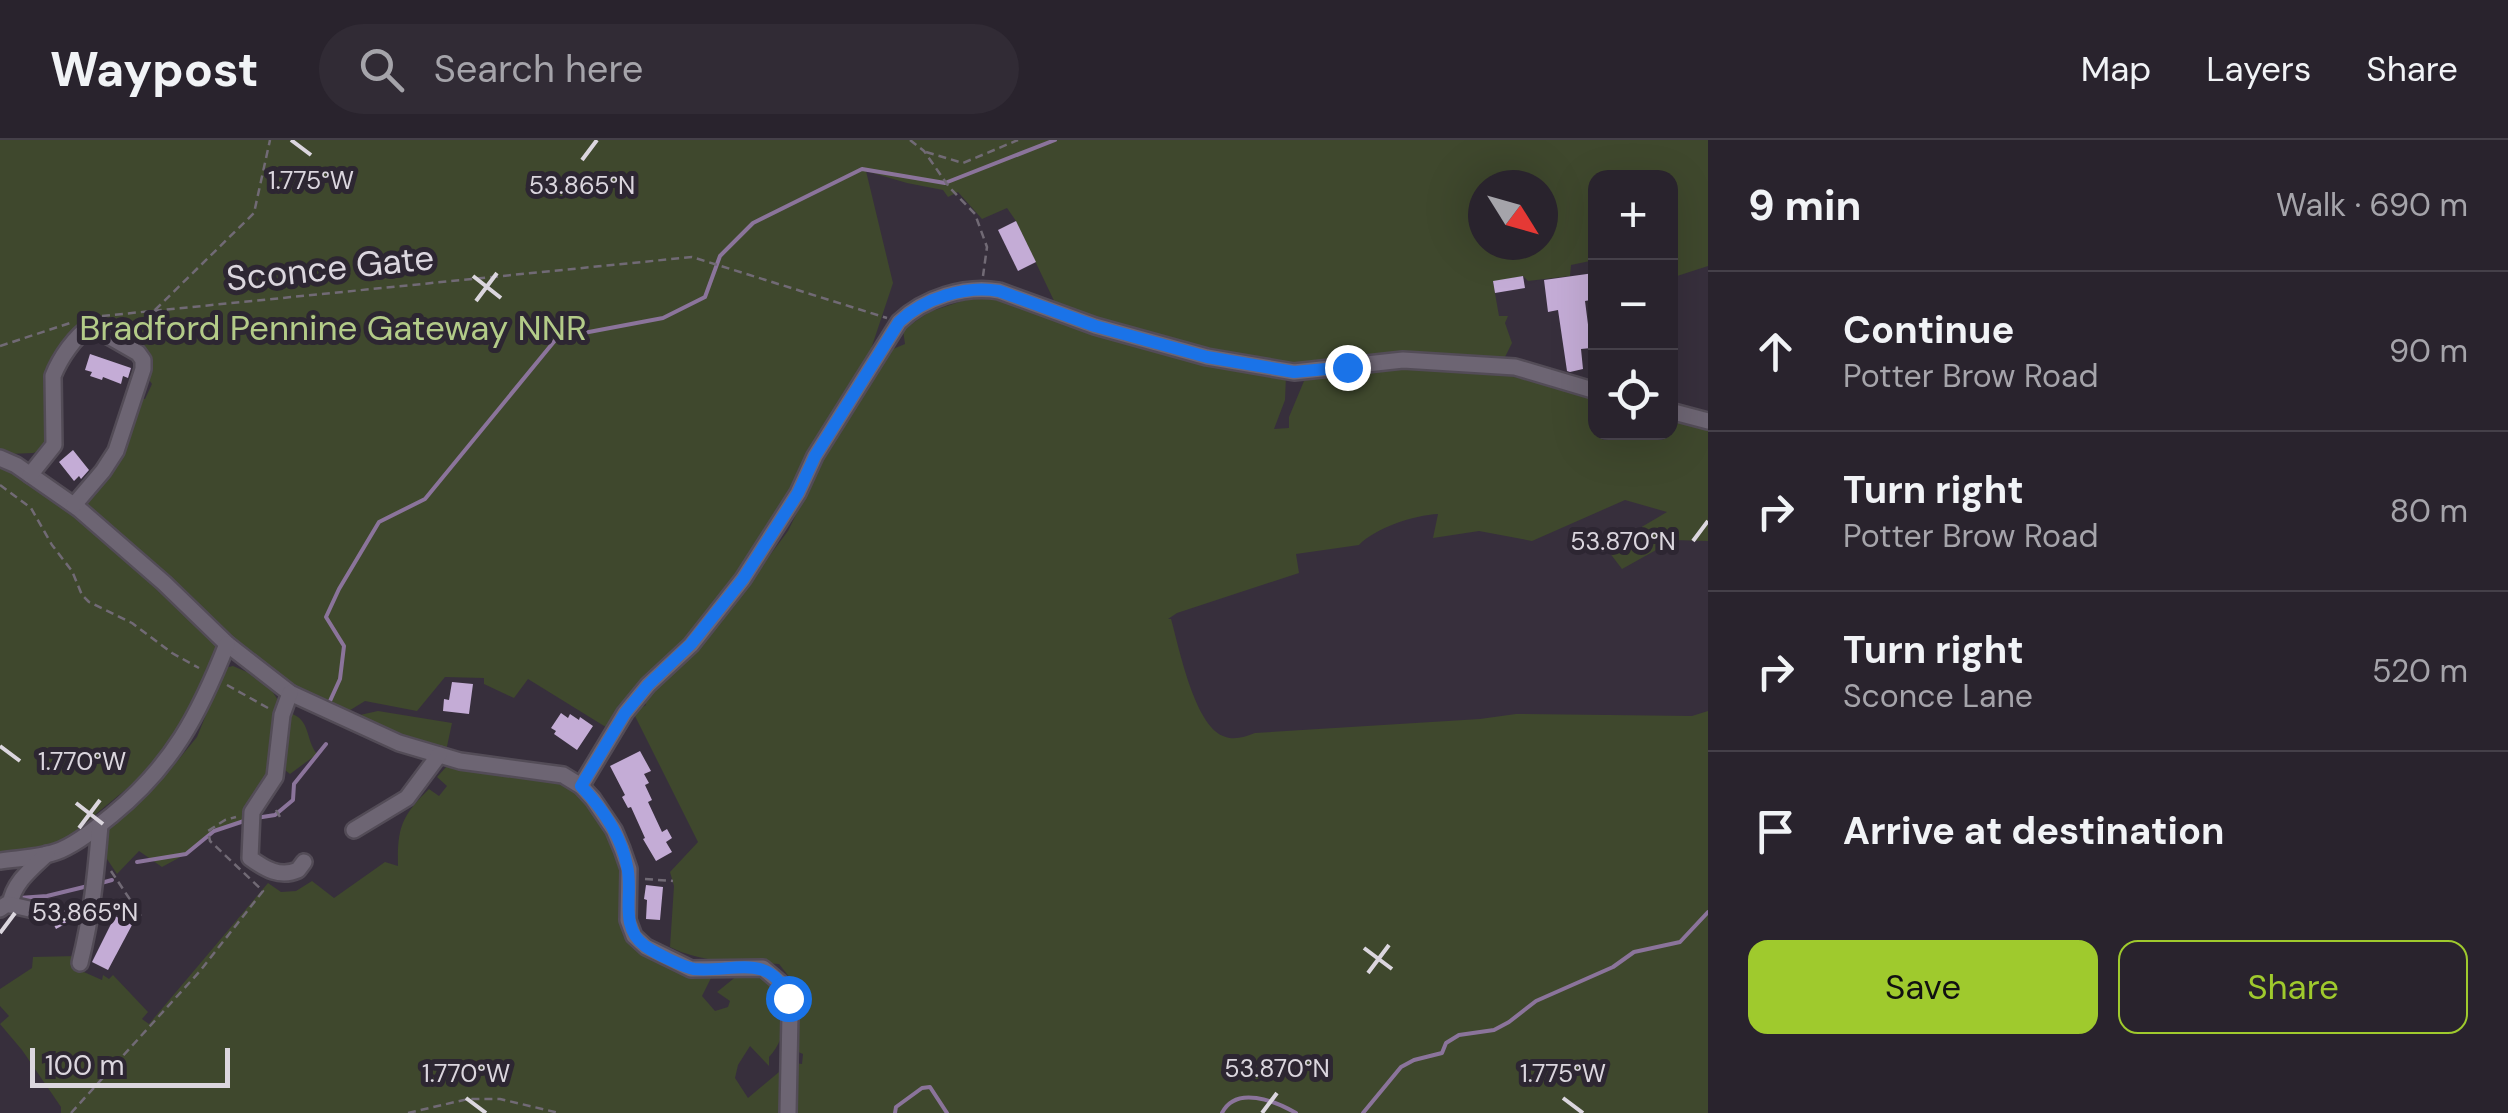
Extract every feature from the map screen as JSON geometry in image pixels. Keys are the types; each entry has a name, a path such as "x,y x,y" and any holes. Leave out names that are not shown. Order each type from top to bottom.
{"street":[{"path":"581,786 625,713 691,644 743,579 899,322 910,311 951,294 982,288 999,291 1095,326 1207,357 1294,372 1404,360 1515,366 1588,388"},
{"path":"30,475 54,445 56,368 80,335 92,326 138,354 143,369 116,451 74,505"},
{"path":"1678,413 1708,421"},
{"path":"4,459 48,452"},
{"path":"4,459 74,505 227,644 290,693 399,743 460,761 563,775 581,786 614,830 622,849 628,876 628,920 634,936 646,947 691,969 762,968 783,985 790,1014 788,1113"},
{"path":"0,861 47,854 68,846 127,802 158,771 186,733 227,644"},
{"path":"290,693 282,715 276,777 251,819 250,858 268,871 291,873 304,862"},
{"path":"354,830 407,798 439,755"},
{"path":"80,963 92,915 100,824"},
{"path":"42,912 9,899 47,854"}],"path":[{"path":"154,310 254,212 270,140"},
{"path":"910,140 975,214 986,247 982,288"},
{"path":"924,152 963,164 1018,140"},
{"name":"Sconce Gate","path":"103,316 692,257 899,322"},
{"path":"0,346 69,323"},
{"path":"0,486 31,508 89,602 132,623 172,653 282,715"},
{"path":"276,810 280,817"},
{"path":"71,1113 200,971 263,891 210,841 208,831 226,820 251,819"},
{"path":"99,853 141,916"},
{"path":"628,876 673,880"},
{"path":"408,1113 468,1099 500,1099 559,1113"}],"green space":[{"name":"Bradford Pennine Gateway NNR","path":"0,140 1708,140 1708,266 1678,276 1678,170 1588,170 1588,261 1571,265 1570,276 1528,281 1523,276 1493,282 1499,316 1508,316 1505,323 1512,343 1504,359 1490,362 1294,365 1199,352 1057,307 1007,208 982,219 958,192 948,197 943,190 866,171 893,283 870,352 838,401 791,497 757,549 695,634 609,729 528,679 514,698 484,684 484,678 445,677 417,711 365,701 347,712 291,685 248,652 82,503 138,399 145,399 152,384 145,374 147,362 93,324 53,365 51,439 43,450 9,454 0,450"},
{"path":"974,297 1007,299 1286,376 1285,400 1274,429 1289,428 1289,417 1304,381 1316,375 1433,366 1495,372 1588,396 1588,440 1678,440 1678,418 1708,425 1708,541 1674,540 1622,569 1606,548 1667,512 1625,500 1532,541 1479,531 1433,538 1438,514 1428,515 1385,528 1359,545 1296,554 1299,573 1168,619 1204,717 1213,729 1231,738 1516,714 1692,716 1708,711 1708,1113 792,1113 795,1063 802,1064 803,1054 796,1051 794,983 779,964 710,959 670,947 674,886 670,872 698,842 633,712 646,705 643,697 743,591 788,531 844,416 893,349 905,344 903,330 929,312"},
{"path":"0,461 102,534 215,641 219,653 193,722 147,772 51,851 0,856"},
{"path":"233,666 247,672 278,700 277,731 266,785 242,820 214,831 186,854 162,867 139,851 117,874 105,856 102,839 165,776 197,737 225,668"},
{"path":"378,711 452,723 446,751 360,718"},
{"path":"290,713 305,725 317,754 290,774 285,770 285,727"},
{"path":"447,766 568,785 595,813 614,847 622,880 623,936 689,973 713,974 702,996 715,1011 728,1007 730,1001 717,992 738,975 759,976 774,989 782,1002 785,1019 769,1066 750,1046 735,1078 748,1098 779,1072 782,1113 61,1113 61,1107 22,1050 0,1024 9,1016 0,1006 0,989 32,968 33,957 78,956 77,969 102,980 103,975 109,979 113,975 148,1012 142,1019 149,1024 268,883 281,892 296,891 312,881 334,898 385,862 398,866 403,823 429,789 439,796 447,786 437,777"}],"building":[{"path":"1016,221 1036,262 1018,271 998,230"},
{"path":"1588,274 1588,348 1581,349 1583,369 1567,371 1558,310 1548,312 1544,280"},
{"path":"1523,276 1525,288 1495,293 1493,281"},
{"path":"90,354 131,368 128,378 123,376 121,384 90,376 92,372 85,370"},
{"path":"73,450 89,470 74,481 59,462"},
{"path":"452,682 473,684 469,714 443,711"},
{"path":"561,713 568,718 570,714 579,720 580,717 593,726 577,750 551,728"},
{"path":"640,751 651,771 644,774 652,800 648,802 662,832 667,829 672,838 666,842 672,852 656,861 610,766"},
{"path":"646,885 663,887 660,920 646,919"},
{"path":"80,902 78,917 56,929 51,919"},
{"path":"115,916 132,925 108,970 92,962"}],"waterway":[{"path":"330,701 340,679 344,646 326,617 379,522 425,499 557,338 663,318 705,297 720,256 753,223 862,169 945,183 1055,140"},
{"path":"256,818 275,815 293,800 294,784 326,744"},
{"path":"137,862 186,854 214,831 247,820"},
{"path":"101,883 112,880"},
{"path":"19,898 88,886"},
{"path":"1363,1113 1401,1067 1442,1053 1446,1043 1459,1035 1494,1030 1536,1001 1613,967 1634,952 1680,942 1708,912"},
{"path":"895,1113 896,1107 922,1088 930,1087 947,1113"},
{"path":"1222,1113 1228,1104 1246,1098 1267,1100 1296,1113"}],"route":[{"path":"788,998 783,985 762,968 691,969 646,947 634,936 628,920 628,869 622,849 614,830 581,786 625,713 691,644 743,579 899,322 910,311 951,294 982,288 1095,326 1207,357 1294,372 1347,367"}]}
